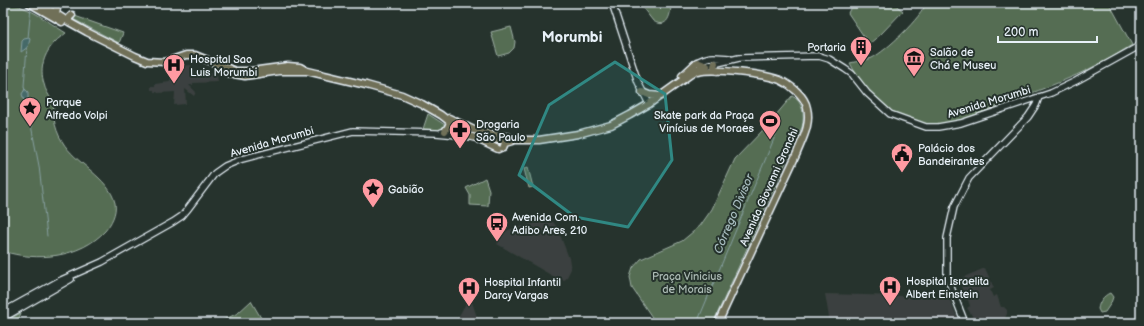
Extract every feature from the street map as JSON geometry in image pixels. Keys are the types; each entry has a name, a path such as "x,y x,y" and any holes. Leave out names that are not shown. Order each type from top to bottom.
{"main road":[{"path":"29,3 128,57 145,63 162,65 193,59 241,76 279,71 307,71 402,95 474,130"},
{"path":"39,3 69,22 122,50 147,60 165,62 195,55 235,71 251,71 288,66 300,67 307,71"},
{"path":"612,3 638,82 649,104"},
{"path":"54,4 57,8 56,14"},
{"path":"49,15 56,14"},
{"path":"69,22 69,18 72,15"},
{"name":"Avenida Morumbi","path":"677,83 683,74 705,57 713,56 735,58 819,56 838,64 852,74 867,92 890,114 926,127 938,127 961,122 1060,89 1141,45"},
{"name":"Avenida Morumbi","path":"3,318 179,218 188,210 215,173 225,166 348,132 436,133 500,140 539,140 596,130 611,125 649,104 698,69 735,58"},
{"name":"Avenida Giovanni Gronchi","path":"697,62 718,71"},
{"path":"715,63 714,66 718,71"},
{"name":"Avenida Giovanni Gronchi","path":"687,76 701,71 718,71 772,78 784,82 793,88 807,107 807,128 718,323"},
{"path":"642,92 649,95 661,96"},
{"path":"965,323 957,306 947,277 947,238 954,207 969,178 1028,117 1036,105 1038,97"},
{"path":"1029,100 1036,105"},
{"path":"442,115 468,136"},
{"path":"444,131 450,122"},
{"name":"Avenida Morumbi","path":"436,133 459,129 474,130 518,139"},
{"path":"476,138 500,149 507,142 518,139"},
{"name":"Avenida Morumbi","path":"3,312 59,282 80,273"},
{"path":"28,304 34,296"}],"highlighted area":[{"path":"615,62 665,94 672,160 628,227 575,217 519,175 549,105"}],"shaded area":[{"name":"Hospital Sao Luis Morumbi","path":"191,65 192,74 212,73 213,77 215,75 217,76 218,82 193,83 193,85 189,85 196,92 194,96 185,89 186,104 174,105 175,92 158,93 151,90 151,86 155,86 155,84 169,82 174,73 178,71 181,66"},
{"path":"544,221 553,222 557,227 569,258 571,269 564,280 556,278 497,244 504,233 508,230"},
{"path":"985,268 994,288 990,290 993,297 997,295 1001,307 1004,307 1007,310 1007,314 1002,320 977,323 967,308 970,306 968,300 965,300 959,279"},
{"name":"Hospital Israelita Albert Einstein","path":"825,294 944,297 950,300 960,323 830,323"},
{"name":"Hospital Infantil Darcy Vargas","path":"469,300 472,302 479,323 455,323 466,303"}],"green space":[{"name":"Parque Alfredo Volpi","path":"3,3 20,6 66,33 51,46 45,56 42,67 45,88 53,103 56,127 61,139 68,149 106,186 112,194 115,203 113,218 105,231 95,240 70,252 43,257 3,251"},
{"path":"639,3 671,3 668,20 662,24 653,21"},
{"path":"853,3 893,3 903,11 869,44 848,13"},
{"path":"926,3 1109,3 1132,45 1109,59 1076,75 972,116 941,124 921,123 897,115 878,102 870,94 850,63 872,58 886,48 911,25 918,17"},
{"path":"72,15 123,33 119,43 71,18"},
{"path":"511,27 515,42 514,48 509,53 498,56 491,32"},
{"name":"Praça Vinicius de Morais","path":"792,96 799,101 801,105 803,114 802,127 713,323 656,323 632,288 630,277 633,268 641,259 682,241 700,226 712,209 735,159 764,129"},
{"path":"428,114 446,127 441,130 423,129"},
{"path":"528,167 533,187 529,188 524,169"},
{"path":"485,178 489,190 488,206 470,205 470,195 466,188"},
{"path":"1110,293 1113,297 1111,303 1105,312 1100,313 1098,309 1100,302"},
{"path":"251,301 264,323 217,323 238,313"},
{"path":"21,313 17,323 7,323 5,321"}],"water":[{"path":"29,38 28,47 21,52 22,41"},
{"path":"25,89 28,92 28,101 24,101 22,94"},
{"path":"29,109 34,113 35,118 32,121 28,119 27,110"}],"waterway":[{"path":"28,38 31,7"},
{"path":"25,91 24,86 27,47"},
{"path":"26,100 28,109"},
{"path":"30,120 39,166 47,236"},
{"name":"Córrego Divisor","path":"697,323 776,134"}],"place":[{"name":"Portaria","path":"861,66"},
{"name":"Salão de Chá e Museu","path":"914,78"},
{"name":"Hospital Sao Luis Morumbi","path":"174,84"},
{"name":"Parque Alfredo Volpi","path":"30,128"},
{"name":"Skate park da Praça Vinícius de Moraes","path":"770,140"},
{"name":"Drogaria São Paulo","path":"460,150"},
{"name":"Palácio dos Bandeirantes","path":"902,174"},
{"name":"Gabião","path":"373,208"},
{"name":"Avenida Com. Adibo Ares, 210","path":"497,242"},
{"name":"Hospital Israelita Albert Einstein","path":"890,306"},
{"name":"Hospital Infantil Darcy Vargas","path":"469,308"}],"district":[{"name":"Morumbi","path":"572,37"}]}
